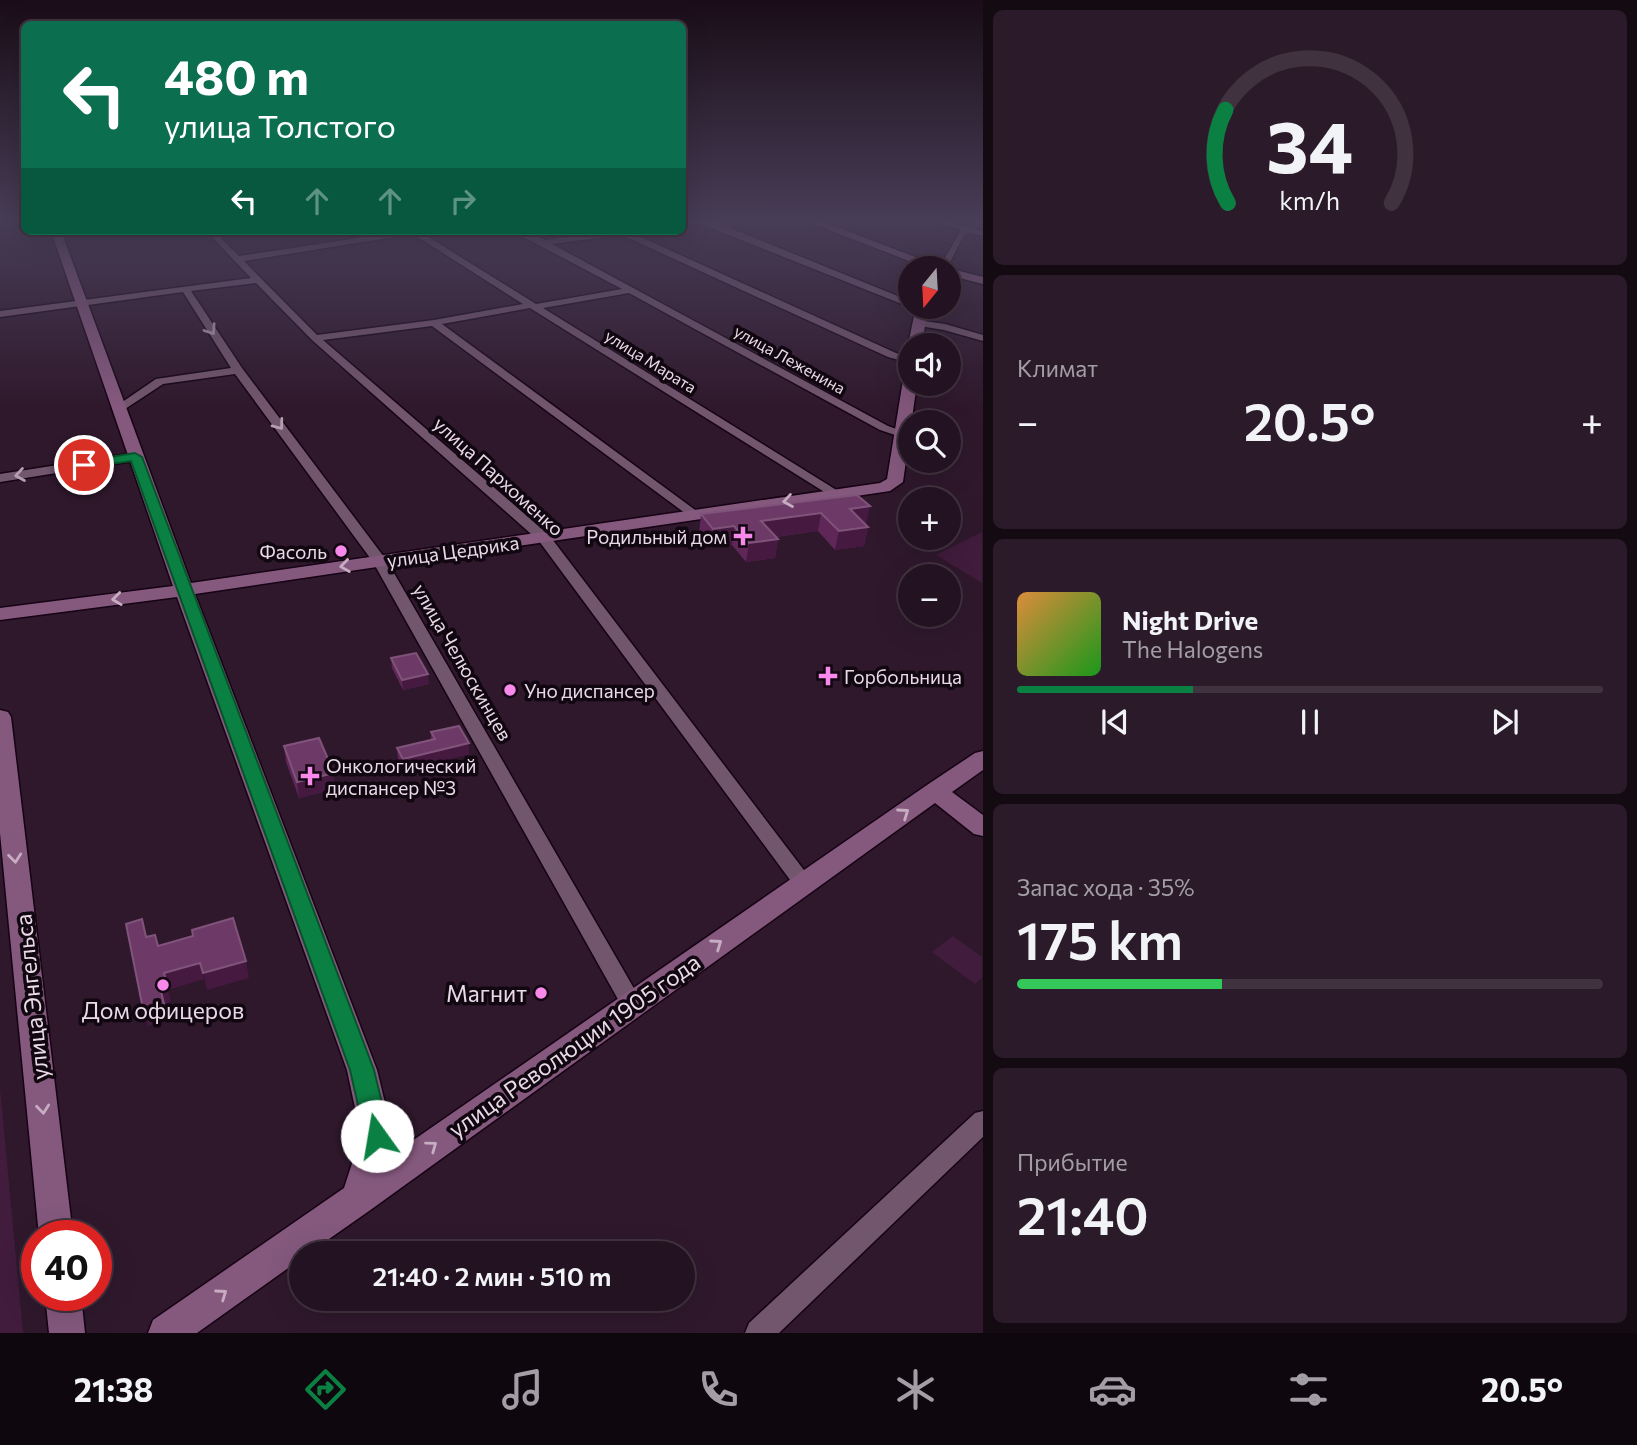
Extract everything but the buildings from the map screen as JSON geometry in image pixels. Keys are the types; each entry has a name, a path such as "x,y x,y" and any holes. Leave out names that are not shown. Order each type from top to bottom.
{"street":[{"path":"74,283 135,457 362,1070 377,1136 357,1200"},
{"path":"0,314 231,283"},
{"name":"улица Пархоменко","path":"259,283 315,338 544,538 803,883"},
{"name":"улица Марата","path":"497,283 834,494"},
{"name":"улица Леженина","path":"618,283 884,428 898,433"},
{"path":"737,283 898,357"},
{"path":"859,283 898,298"},
{"name":"улица Челюскинцев","path":"185,289 238,370 380,561 632,1004"},
{"path":"315,338 434,323 630,290"},
{"path":"916,333 917,319"},
{"path":"434,323 693,515"},
{"path":"917,323 945,327 982,338"},
{"path":"118,409 160,381 238,370"},
{"path":"0,478 135,457"},
{"name":"улица Цедрика","path":"0,614 185,590 884,488 895,482 898,473"},
{"name":"улица Энгельса","path":"0,717 54,1220"},
{"name":"улица Революции 1905 года","path":"166,1333 982,758"},
{"path":"935,791 982,828"},
{"path":"759,1333 982,1121"},
{"path":"65,1311 67,1333"}],"shaded area":[{"path":"982,532 982,583 961,570 961,564 951,564 936,555 946,550 961,550 961,542"},
{"path":"953,936 982,957 982,978 975,984 932,952"},
{"path":"0,1088 23,1333 0,1333"}],"place":[{"name":"Родильный дом","path":"743,536"},
{"name":"Фасоль","path":"341,551"},
{"name":"Горбольница","path":"828,676"},
{"name":"Уно диспансер","path":"510,690"},
{"name":"Онкологический диспансер №3","path":"310,776"},
{"name":"Дом офицеров","path":"163,985"},
{"name":"Магнит","path":"541,993"}],"route":[{"path":"84,465 135,457 362,1070 377,1136"}]}
